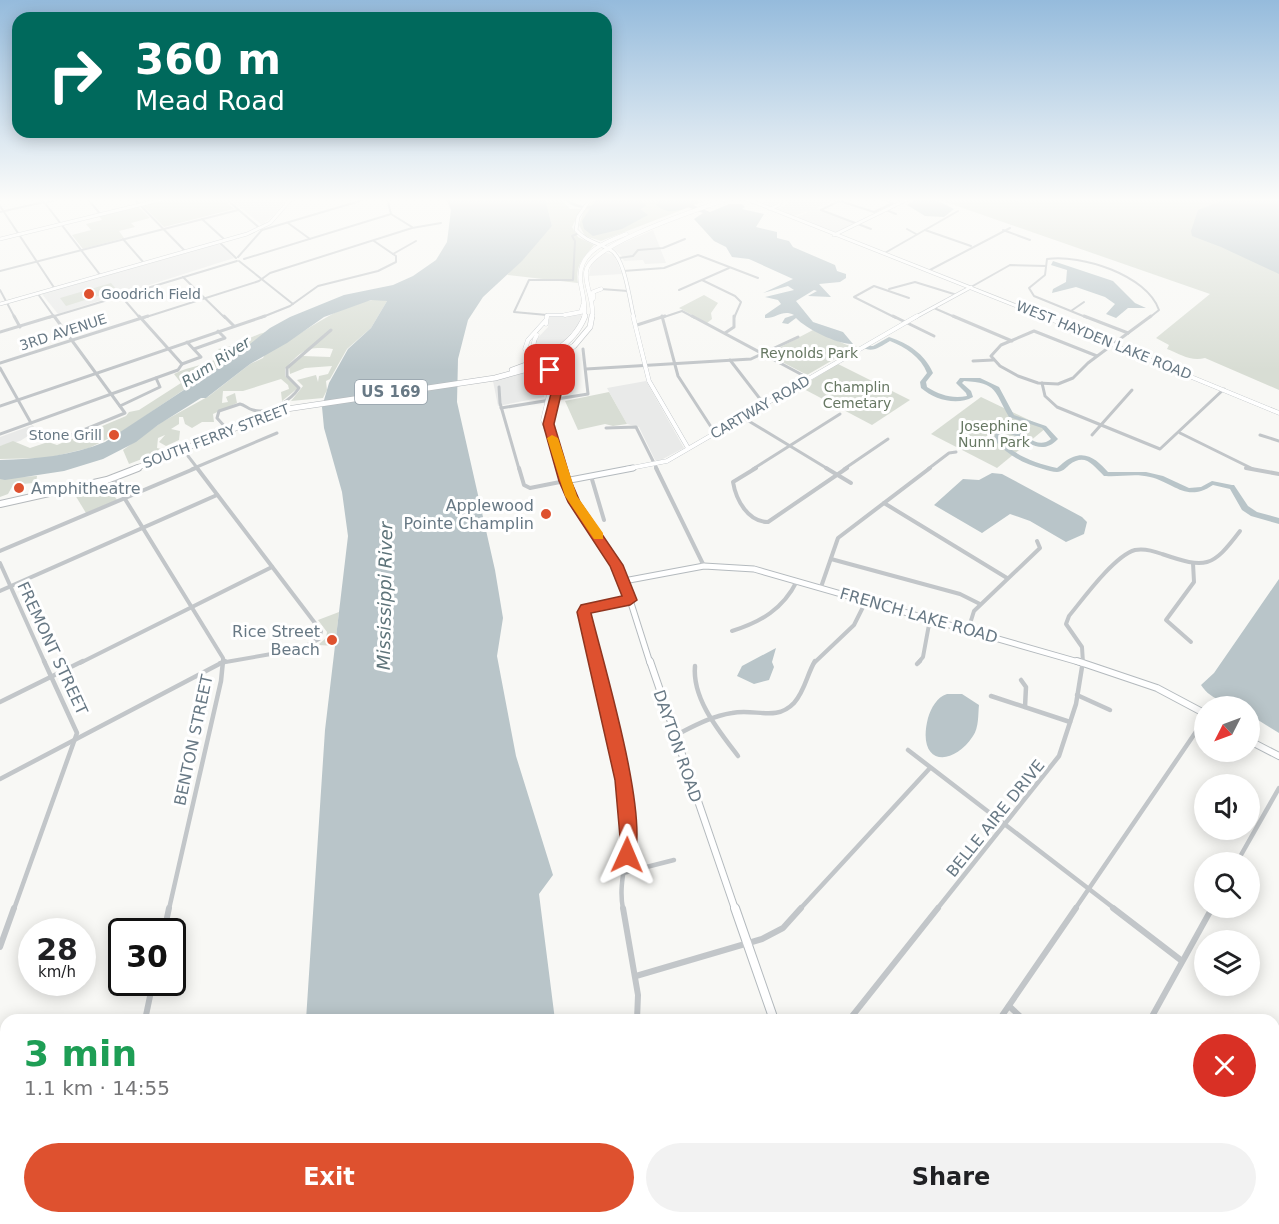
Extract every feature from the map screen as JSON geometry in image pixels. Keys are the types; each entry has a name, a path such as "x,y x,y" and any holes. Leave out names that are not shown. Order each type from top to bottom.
{"highway":[{"name":"US 169","path":"543,362 578,330 585,312 581,266 589,255"},
{"name":"US 169","path":"536,364 567,352 583,338 592,323 593,310 586,271 596,255"},
{"path":"593,310 592,294 601,290"},
{"path":"565,315 583,311 583,294"},
{"name":"SOUTH FERRY STREET","path":"0,502 114,475 280,410 500,378 536,364"}],"main road":[{"path":"619,258 637,325 645,366"},
{"name":"WEST HAYDEN LAKE ROAD","path":"971,287 1279,413"}],"street":[{"path":"33,255 55,289"},
{"path":"0,271 62,255"},
{"path":"85,255 101,276"},
{"path":"137,255 144,263"},
{"path":"0,304 173,255"},
{"path":"232,255 293,304"},
{"path":"237,260 241,255"},
{"path":"0,333 258,255"},
{"name":"3RD AVENUE","path":"0,366 72,340 331,255"},
{"path":"0,406 293,304 318,286 388,267 397,260 394,255"},
{"path":"565,315 547,317 515,314 529,280 567,282 573,280 574,255"},
{"path":"617,255 619,258 634,255"},
{"path":"698,255 758,278"},
{"path":"623,271 664,268 698,255"},
{"name":"WEST HAYDEN LAKE ROAD","path":"886,255 971,287"},
{"path":"928,271 957,255"},
{"path":"972,361 993,360 1023,377 1042,383 1067,381 1097,356 1129,334 1160,310 1160,306 1137,282 1125,275 1072,257 1050,258 1045,261 1045,275 1029,288 1030,292 1040,300 1129,334"},
{"path":"244,258 245,264"},
{"name":"CARTWAY ROAD","path":"501,408 526,487 655,464 715,433 1010,265 1046,266"},
{"path":"679,290 729,268"},
{"path":"183,277 234,326"},
{"path":"702,280 735,296 741,303 746,303"},
{"path":"888,290 902,283 916,281 957,295"},
{"path":"909,298 871,286 855,295 855,299 934,336"},
{"path":"0,290 20,327"},
{"path":"601,290 627,291"},
{"path":"38,294 120,406 123,415 59,440"},
{"path":"121,296 182,364"},
{"path":"1070,312 1084,302"},
{"path":"724,333 734,327 734,313 741,303"},
{"path":"934,308 1012,341"},
{"path":"637,325 680,311 808,378"},
{"path":"662,316 674,363 715,433"},
{"name":"DAYTON ROAD","path":"547,317 546,325 531,345 557,383 549,424 565,481"},
{"name":"DAYTON ROAD","path":"547,317 526,344 526,351 549,381 543,424 574,502 608,550 624,581 674,736 772,1014"},
{"path":"227,429 217,418 219,411 240,404 253,410 262,410 281,404 298,391 299,387 287,376 287,368 331,330"},
{"path":"194,349 225,338 218,331"},
{"path":"993,360 991,356 996,348 1030,332 1038,332 1097,356"},
{"path":"586,369 751,359 798,337"},
{"path":"0,434 178,370 182,364 201,357 187,342"},
{"path":"499,387 501,408 584,395 589,392 583,349"},
{"path":"730,360 764,404"},
{"path":"0,366 31,423"},
{"path":"645,366 652,387 688,448"},
{"path":"120,406 160,387 156,378"},
{"path":"1042,383 1044,396 1052,404 1156,448 1162,448 1180,433 1224,389"},
{"path":"1092,435 1111,414 1117,402 1132,390"},
{"path":"840,414 733,482 752,519 756,522 768,522 888,439"},
{"path":"742,417 851,483"},
{"path":"606,428 636,427 704,566"},
{"path":"0,551 277,433"},
{"path":"1180,433 1247,468 1279,474"},
{"path":"1260,435 1279,441"},
{"path":"822,587 838,538 949,453 956,452"},
{"path":"0,779 223,661 306,648 315,644 321,631 188,456"},
{"name":"BENTON STREET","path":"114,475 124,499 193,607 223,661 167,918"},
{"path":"591,476 604,520"},
{"path":"0,591 217,495"},
{"path":"884,503 1007,578"},
{"path":"1191,642 1171,627 1166,620 1194,582 1193,563 1215,561 1240,531"},
{"path":"968,630 972,615 980,604 1040,548 1037,541"},
{"name":"BELLE AIRE DRIVE","path":"854,1014 1052,767 1064,745 1083,663 1082,646 1068,628 1066,620 1123,556 1134,550 1148,550 1193,563"},
{"path":"831,559 960,594 980,604"},
{"name":"FREMONT STREET","path":"0,563 76,727 75,739 0,948"},
{"name":"FRENCH LAKE ROAD","path":"624,581 704,566 737,566 822,587 1083,663 1157,688 1194,708"},
{"path":"0,702 272,567"},
{"path":"732,631 758,623 768,617 786,602 797,580"},
{"path":"630,600 586,609 584,612 623,780 628,837 622,873 621,898 636,976 637,1014"},
{"path":"674,736 711,718 740,712 768,716 789,708 802,695 815,660 861,619 866,600"},
{"path":"917,664 923,657 930,619"},
{"path":"695,666 693,675 711,718 738,756"},
{"path":"1021,680 1026,687 1025,707"},
{"path":"1077,695 1110,711"},
{"path":"991,696 1070,722"},
{"path":"1003,1014 1194,735"},
{"path":"1260,746 1279,756"},
{"path":"908,750 1182,962"},
{"path":"636,976 774,933 792,920 930,768"},
{"path":"1243,852 1279,788"},
{"path":"622,873 674,860"},
{"path":"1153,1014 1206,918"},
{"path":"146,1014 150,996"},
{"path":"1009,1006 1018,1014"}],"shaded area":[{"path":"180,255 231,255 234,258 58,314 42,294"},
{"path":"601,255 614,255 622,274 589,276 591,264"},
{"path":"621,255 663,255 666,263 645,264 643,260 624,261"},
{"path":"582,314 577,326 563,342 546,353 535,351 535,341 548,327 549,317"},
{"path":"539,371 546,381 544,397 498,406 493,381"},
{"path":"646,381 684,448 659,461 655,460 639,427 627,424 607,388"},
{"path":"33,425 36,431 20,441 0,446 0,437"}],"green space":[{"path":"525,255 585,255 579,266 578,283 507,275"},
{"path":"1098,255 1279,255 1279,390 1205,358 1195,359 1181,355 1167,349 1169,345 1156,338 1210,294"},
{"name":"Goodrich Field","path":"111,283 117,290 66,306 60,298"},
{"path":"704,295 718,303 711,313 712,319 707,323 679,308"},
{"path":"379,299 387,301 371,328 347,349 330,379 326,381 327,390 323,398 291,401 303,386 297,380 316,375 318,382 319,376 328,374 332,366 305,368 290,374 289,367 303,356 330,357 333,349 311,349 296,357 285,369 285,376 298,388 282,401 281,392 289,389 281,379 243,391 223,391 222,403 228,402 226,397 235,393 237,403 213,414 214,422 202,422 192,428 185,424 183,417 179,417 179,424 171,429 180,431 179,440 166,446 159,442 165,435 158,438 157,448 165,450 129,464 123,450 162,422 209,396 250,364 263,358 265,354 347,307"},
{"name":"Reynolds Park","path":"813,330 847,345 857,346 807,375 767,354"},
{"path":"266,332 120,433 89,448 47,458 0,459 0,446 13,441 30,448 48,442 57,445 126,416 129,412 139,410 181,383 174,374 224,355 218,349"},
{"name":"Champlin Cemetary","path":"838,364 910,400 872,425 800,387"},
{"path":"609,392 627,424 613,426 605,424 578,430 565,401"},
{"name":"Josephine Nunn Park","path":"981,397 1046,428 997,468 931,434"},
{"path":"37,476 35,490 32,489 33,483 13,485 8,494 0,497 0,478"},
{"path":"106,483 117,500 86,513 72,490"},
{"path":"339,612 335,646 318,645 326,638 327,632 318,620"}],"water":[{"name":"Mississippi River","path":"439,255 527,255 483,297 468,320 458,359 457,402 495,570 503,618 497,656 516,756 553,875 539,894 554,1014 306,1014 325,730 348,536 342,492 324,428 322,407 329,383 348,349 371,328 387,301 371,300 324,317 287,343 250,364 206,398 201,398 136,442 103,459 64,471 5,480 0,479 0,460 53,456 79,451 105,442 231,359 270,328 290,317 344,295 393,285 413,276 436,260"},
{"path":"731,255 812,255 835,265 837,271 846,274 846,278 840,282 819,284 831,297 808,296 817,291 814,290 796,301 813,322 843,332 853,344 823,336 796,318 788,324 782,323 785,318 794,315 790,313 765,318 765,315 781,304 778,300 765,297 794,290 788,286 763,293 793,279 749,259"},
{"path":"1238,255 1279,255 1279,274"},
{"path":"1053,261 1113,281 1135,303 1146,308 1128,308 1116,318 1106,314 1115,304 1105,297 1076,287 1052,293 1053,289 1066,282 1067,270 1051,265"},
{"path":"992,473 1002,474 1082,517 1087,522 1084,534 1066,542 1030,521 1010,514 982,533 934,505 963,479 979,480"},
{"path":"1279,579 1279,733 1260,721 1260,696 1210,695 1201,685 1214,673"},
{"path":"776,648 772,662 774,667 769,680 754,684 737,676 742,666"},
{"path":"947,694 962,694 979,705 978,721 975,733 965,746 946,757 938,757 931,753 927,745 928,718 937,700"}],"waterway":[{"path":"867,348 874,348 889,339 908,348 928,367 930,373 923,382 924,388 940,396 952,399 970,397 969,392 959,383 962,379 980,380 997,388 1011,416 1044,427 1055,439 1045,445 1039,445 1011,430 999,431 997,440 1003,447 1024,460 1057,470 1075,458 1085,457 1106,474 1146,474 1196,491 1212,483 1232,487 1245,508 1254,514 1279,521"}],"slow traffic":[{"path":"552,438 571,496 599,536"}],"place":[{"name":"Goodrich Field","path":"89,294"},
{"name":"Stone Grill","path":"114,435"},
{"name":"Amphitheatre","path":"19,488"},
{"name":"Applewood Pointe Champlin","path":"546,514"},
{"name":"Rice Street Beach","path":"332,640"}],"route":[{"path":"550,370 558,386 550,415 550,432 565,481 574,502 608,550 622,577 630,600 586,609 584,612 623,780 628,837 627,855"}],"water label":[{"name":"Rum River","path":"216,362"}]}
